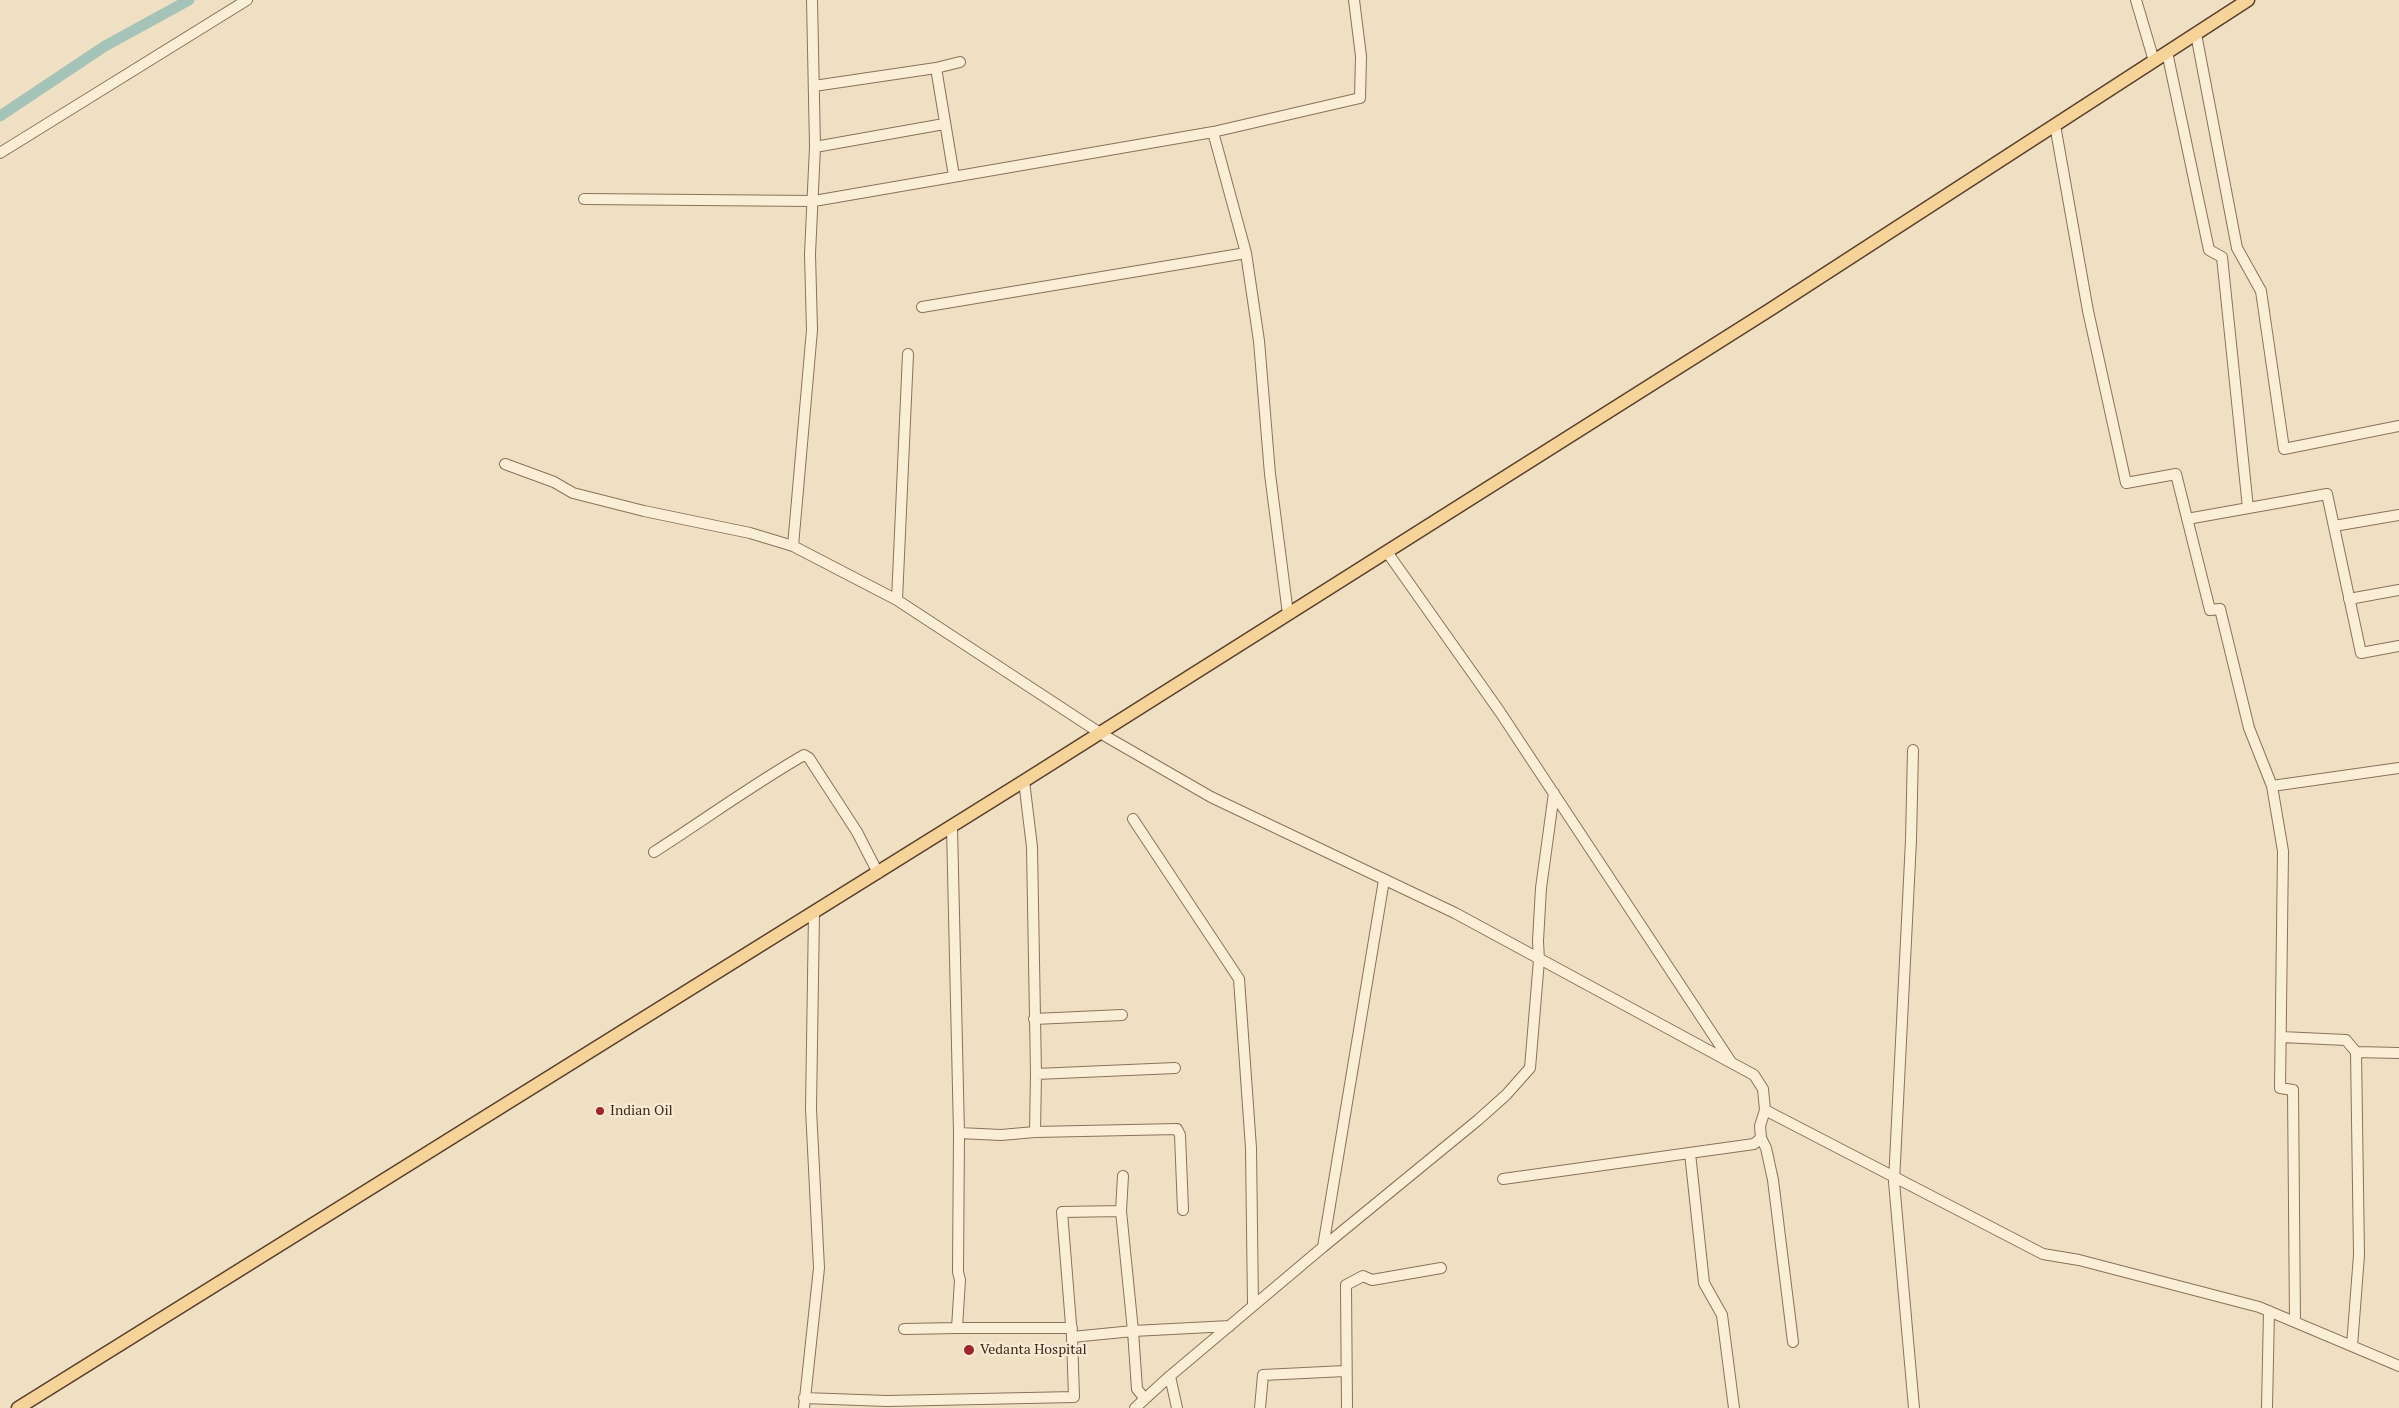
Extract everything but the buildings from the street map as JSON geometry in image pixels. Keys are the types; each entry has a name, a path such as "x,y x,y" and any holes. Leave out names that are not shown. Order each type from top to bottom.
{"main road":[{"path":"18,1408 952,827 1771,309 2248,0"}],"street":[{"path":"0,153 247,0"},
{"path":"792,546 812,330 810,254 814,201 815,147 812,0"},
{"path":"584,199 814,201 1213,132 1360,98 1361,56 1354,0"},
{"path":"2136,0 2154,61"},
{"path":"2196,34 2237,248 2261,291 2284,449 2399,426"},
{"path":"2167,52 2209,250 2222,257 2248,508"},
{"path":"814,86 936,68 960,62"},
{"path":"936,68 954,176"},
{"path":"815,147 944,124"},
{"path":"2055,125 2088,311 2126,483 2176,474 2210,610 2220,609 2249,728 2272,786 2283,851 2280,1088 2293,1090 2295,1322"},
{"path":"1213,132 1246,253 1259,341 1270,474 1288,614"},
{"path":"922,307 1246,253"},
{"path":"897,600 908,354"},
{"path":"505,464 554,482 573,493 644,511 750,533 792,546 897,600 1100,733 1211,797 1455,913 1754,1075 1763,1089 1765,1110 1760,1126 1761,1138 1766,1148 1773,1180 1792,1342"},
{"path":"2187,519 2327,494 2361,653 2399,646"},
{"path":"2334,526 2399,515"},
{"path":"1387,552 1500,712 1731,1063"},
{"path":"2349,599 2399,590"},
{"path":"1913,750 1912,840 1895,1177 1914,1408"},
{"path":"654,852 734,800 747,789 804,755 809,758 857,832 878,873"},
{"path":"2272,786 2399,768"},
{"path":"1024,781 1032,847 1036,1074 1035,1132"},
{"path":"1135,1408 1170,1376 1323,1247 1478,1120 1506,1095 1530,1068 1540,960 1538,941 1541,888 1554,793"},
{"path":"1133,819 1239,979 1251,1148 1253,1306"},
{"path":"952,827 959,1133 960,1280 957,1328"},
{"path":"1323,1247 1384,880"},
{"path":"814,913 811,1109 819,1268 804,1403 1074,1397 1072,1332 1062,1212 1120,1210"},
{"path":"1034,1019 1122,1015"},
{"path":"2280,1037 2346,1040 2356,1052 2359,1255 2352,1346"},
{"path":"2356,1052 2399,1053"},
{"path":"1036,1074 1175,1068"},
{"path":"1765,1110 2043,1254 2088,1263 2269,1311 2399,1366"},
{"path":"959,1133 1001,1135 1035,1132 1177,1129 1180,1135 1184,1210"},
{"path":"1503,1179 1754,1144 1761,1138"},
{"path":"1690,1153 1704,1283 1722,1315 1734,1408"},
{"path":"1123,1176 1120,1210 1133,1331 1137,1389 1145,1399"},
{"path":"1347,1408 1345,1371 1346,1285 1364,1276 1372,1280 1441,1268"},
{"path":"2267,1408 2269,1311"},
{"path":"904,1329 957,1328 1072,1332 1230,1326"},
{"path":"1260,1408 1262,1375 1345,1371"},
{"path":"1170,1376 1177,1408"}],"waterway":[{"path":"0,116 105,46 189,0"}],"place":[{"name":"Indian Oil","path":"600,1111"},
{"name":"Vedanta Hospital","path":"969,1350"}]}
